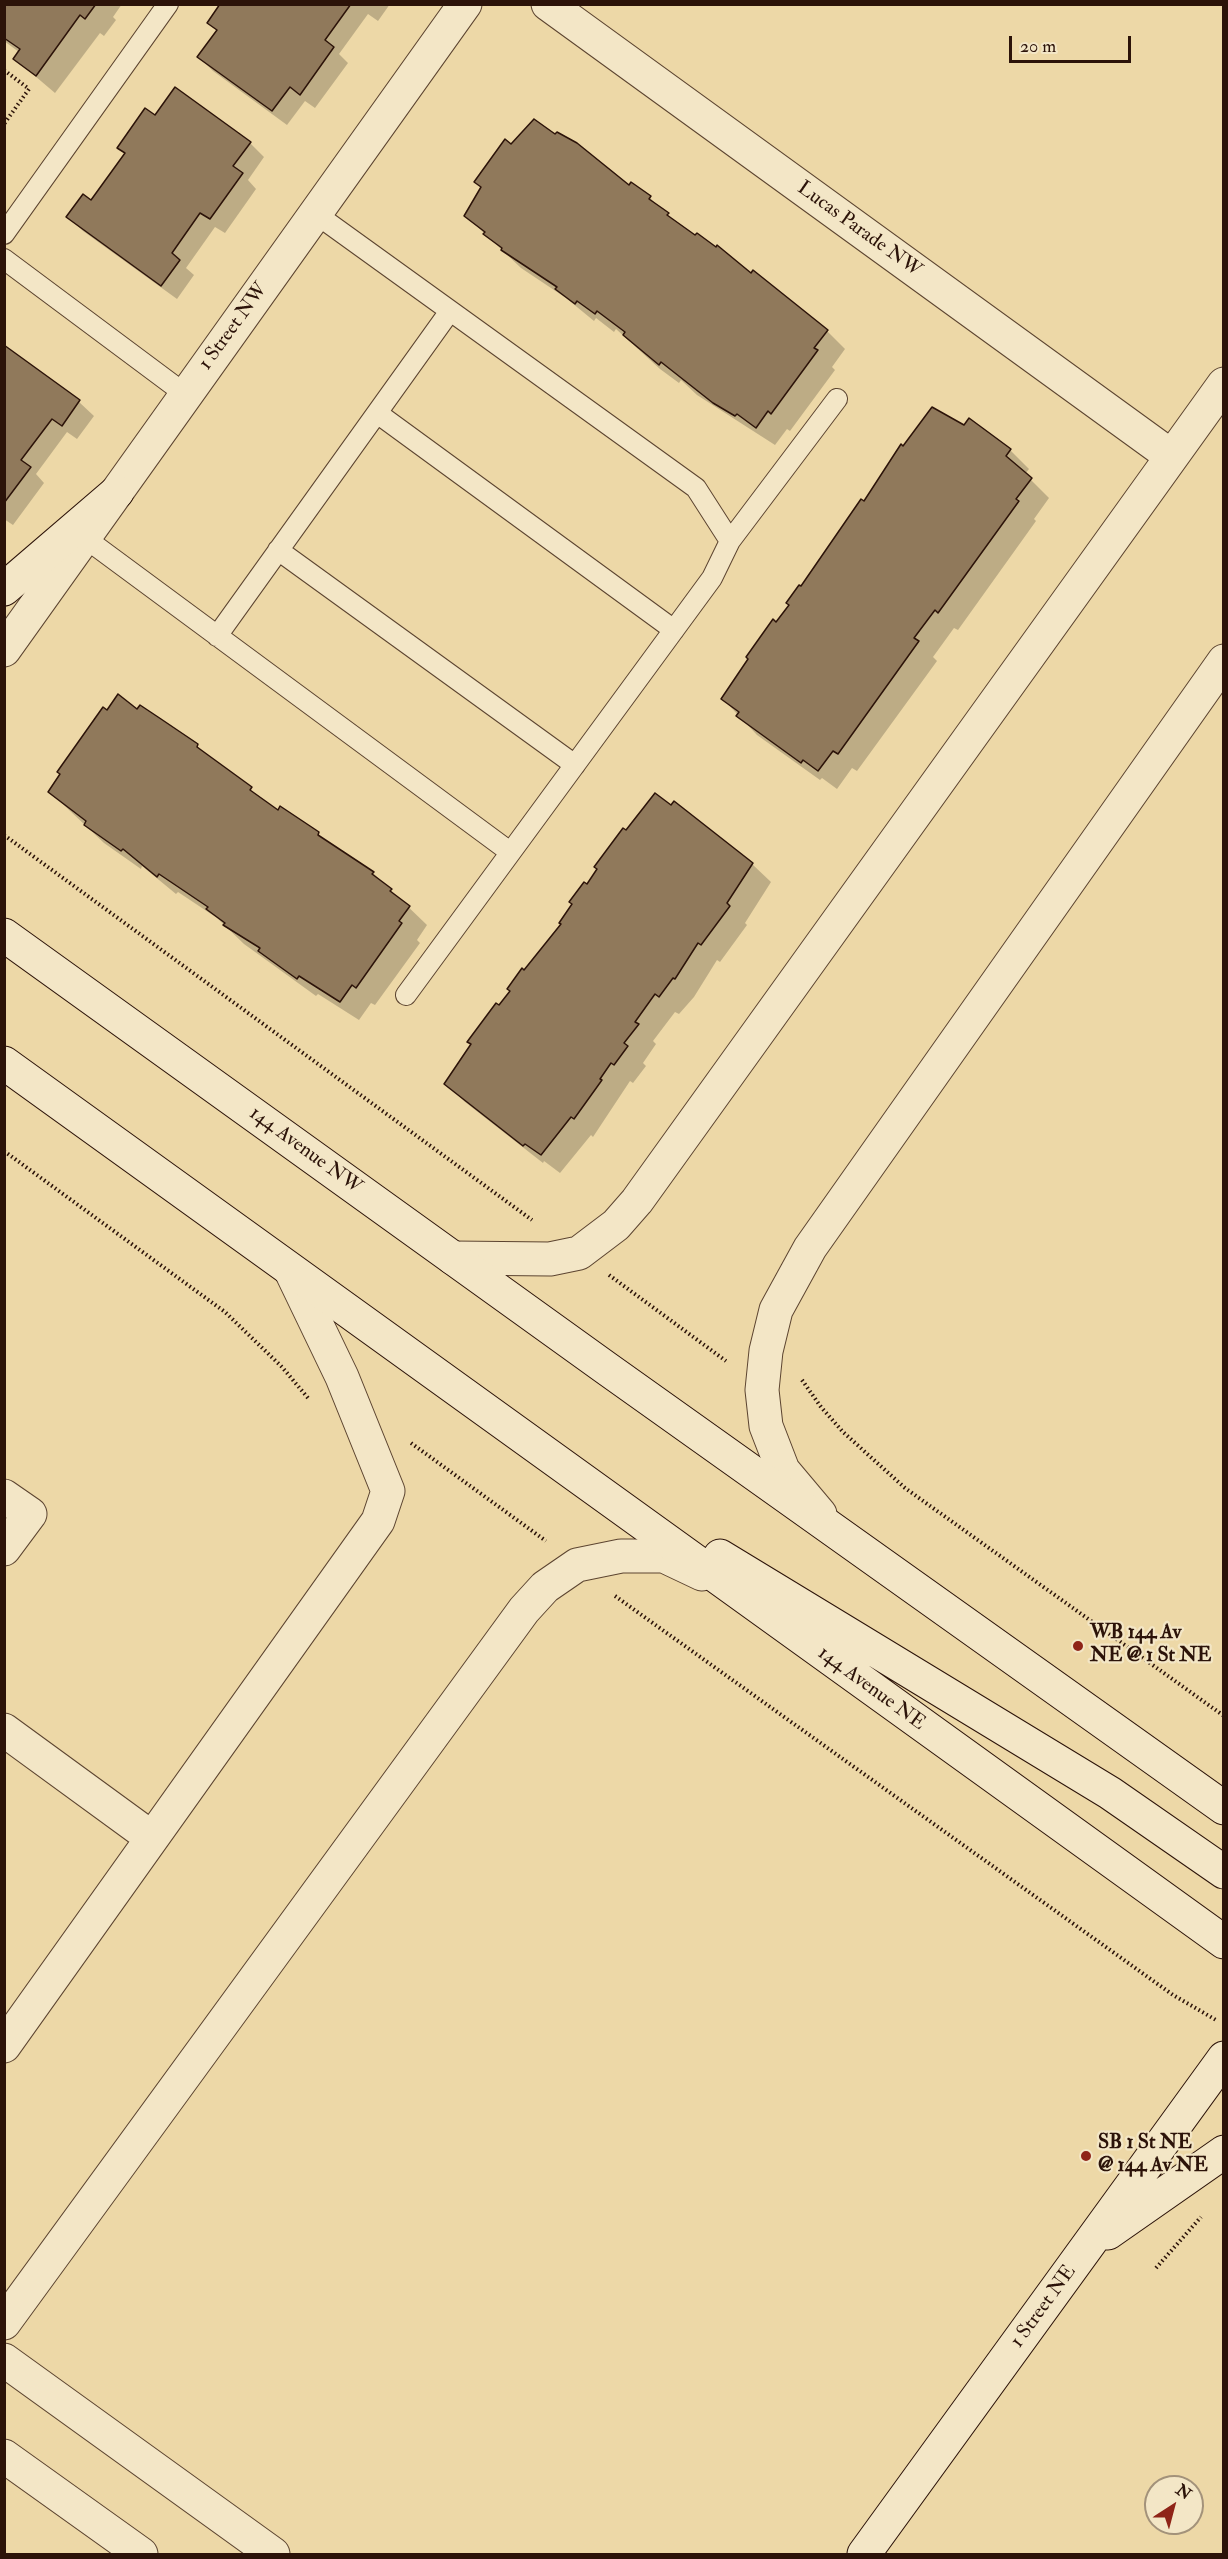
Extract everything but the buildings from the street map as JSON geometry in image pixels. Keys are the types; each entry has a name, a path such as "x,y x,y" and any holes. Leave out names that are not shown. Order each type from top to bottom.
{"street":[{"name":"1 Street NW","path":"4,650 465,4"},
{"name":"Lucas Parade NW","path":"548,4 1171,456"},
{"path":"453,1258 550,1259 579,1253 616,1226 637,1201 1224,384"},
{"path":"4,589 117,492"},
{"path":"1224,662 810,1248 776,1310 766,1351 762,1390 766,1426 783,1470 834,1531 1224,1808"},
{"name":"144 Avenue NW","path":"4,935 834,1531"},
{"path":"4,1063 518,1435 1100,1786 1224,1872"},
{"path":"4,2046 378,1521 388,1491 342,1377 291,1270"},
{"name":"144 Avenue NE","path":"518,1435 1224,1942"},
{"path":"4,1496 30,1514 4,1549"},
{"path":"4,2323 517,1618 538,1595 577,1566 621,1556 664,1556 727,1585"},
{"path":"4,1730 152,1838"},
{"path":"1172,1771 1224,1785"},
{"name":"1 Street NE","path":"864,2554 1224,2058"},
{"path":"1087,2248 1224,2152"},
{"path":"4,2360 273,2554"},
{"path":"4,2456 141,2554"}],"lane":[{"path":"4,234 168,4"},
{"path":"316,214 696,488 730,541"},
{"path":"4,259 185,394"},
{"path":"217,636 450,310"},
{"path":"406,994 712,578 730,541 837,399"},
{"path":"377,412 674,630"},
{"path":"85,538 510,852"},
{"path":"278,550 574,765"}],"path":[{"path":"4,70 29,89 4,124"},
{"path":"4,835 729,1363 785,1345 802,1379 820,1407 880,1468 1224,1716"},
{"path":"1156,2268 1209,2209"}],"place":[{"name":"WB 144 Av NE @ 1 St NE","path":"1078,1646"},
{"name":"SB 1 St NE @ 144 Av NE","path":"1086,2156"}]}
